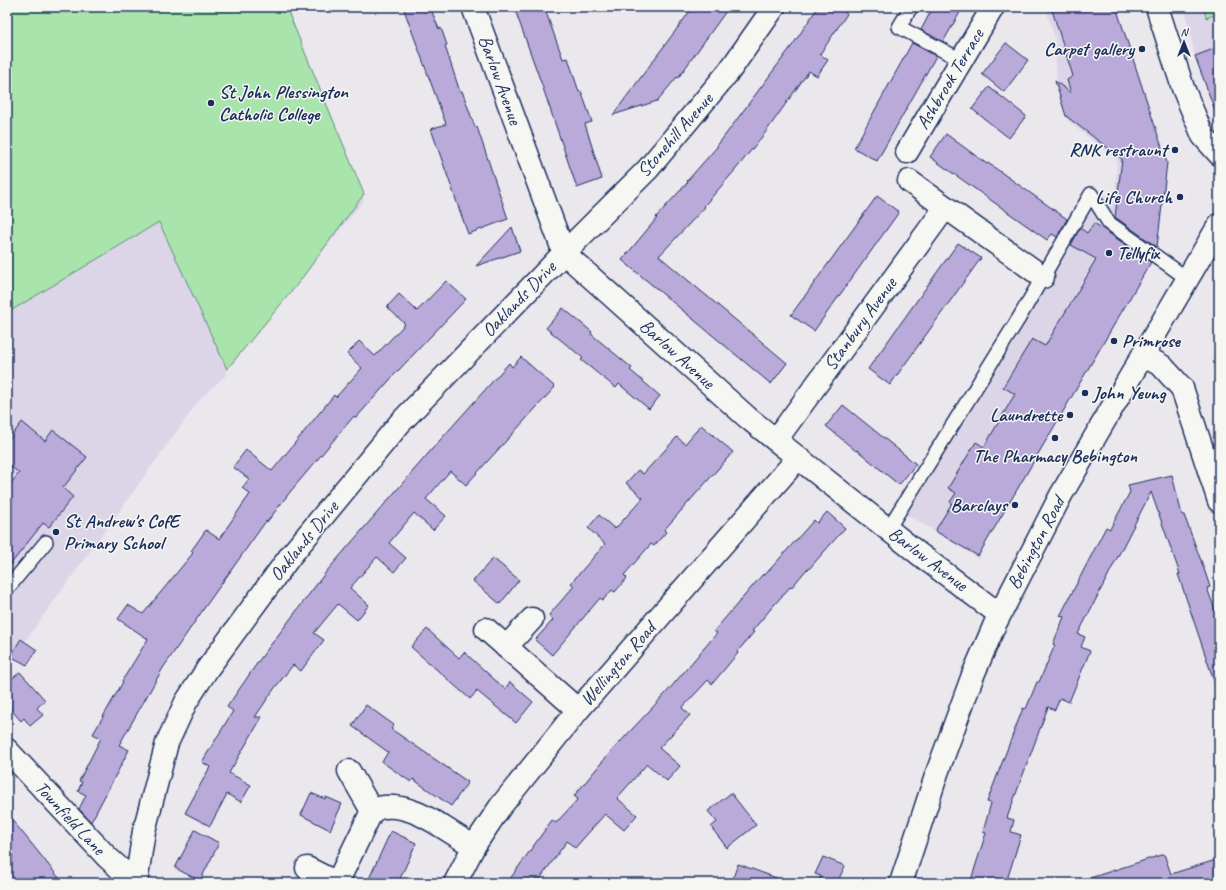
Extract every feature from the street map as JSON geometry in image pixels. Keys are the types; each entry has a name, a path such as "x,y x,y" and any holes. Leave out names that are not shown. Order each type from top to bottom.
{"street":[{"name":"Barlow Avenue","path":"473,7 564,253 748,418 888,530 999,614"},
{"name":"Stonehill Avenue","path":"564,253 648,169 730,70 774,7"},
{"name":"Ashbrook Terrace","path":"907,152 993,7"},
{"path":"1157,7 1183,88 1203,136 1219,154"},
{"path":"909,181 1044,277"},
{"name":"Stanbury Avenue","path":"776,440 945,208"},
{"name":"Bebington Road","path":"901,883 937,773 970,682 999,614 1060,495 1219,225"},
{"name":"Oaklands Drive","path":"136,883 144,831 167,743 186,702 208,668 291,555 400,423 564,253"},
{"path":"1143,355 1162,366 1182,388 1219,501"},
{"name":"Wellington Road","path":"455,883 474,846 500,807 578,710 798,458"},
{"path":"506,647 532,620"},
{"path":"486,630 578,710"},
{"name":"Townfield Lane","path":"7,750 106,857 136,883"},
{"path":"349,770 372,811"},
{"path":"307,868 337,883 372,811 382,807 409,809 474,846"}],"lane":[{"path":"911,7 899,28 961,60"},
{"path":"888,530 1044,277 1091,194 1109,223 1188,279"},
{"path":"7,589 46,542"}],"shaded area":[{"path":"277,7 364,200 225,373 226,375 201,398 7,666 7,313 157,223"},
{"path":"1045,7 1116,7 1166,162 1157,252 989,537 979,559 900,511 1091,194 1115,197 1117,160 1067,120 1057,86 1055,38"},
{"path":"1184,7 1219,7 1219,81 1206,86 1195,56"}],"green space":[{"name":"St John Plessington Catholic College","path":"8,7 286,7 364,194 296,286 227,369 159,222 7,313"},
{"path":"1204,7 1219,7 1219,13 1206,18"}],"building":[{"path":"403,7 430,7 439,29 441,28 447,45 445,46 460,92 462,91 475,127 477,127 508,219 468,234 431,129 446,124"},
{"path":"514,7 544,7 563,59 568,58 579,92 581,91 592,122 585,124 602,179 577,188"},
{"path":"693,7 729,7 678,78 677,77 657,101 613,115"},
{"path":"818,7 837,7 847,14 820,54 828,60 817,76 809,71 765,133 736,169 704,206 705,207 659,256 787,363 771,384 622,260 657,218 656,217 717,147 794,43"},
{"path":"933,7 963,7 943,42 921,30"},
{"path":"1051,7 1116,7 1167,163 1157,247 1115,217 1122,159 1066,116 1055,81 1071,93 1067,80 1073,76"},
{"path":"912,43 936,56 877,161 854,148"},
{"path":"1006,43 1028,60 1004,92 982,74"},
{"path":"1219,47 1219,116 1217,116 1195,56"},
{"path":"989,87 1026,116 1009,138 972,109"},
{"path":"946,134 1067,219 1057,237 1052,234 1047,240 930,157"},
{"path":"877,196 899,212 814,331 791,315"},
{"path":"1094,223 1151,262 978,556 935,531 952,503 950,502 956,493 948,488 976,442 984,447 1015,394 1003,387 1032,339 1045,346 1090,271 1096,259 1071,245 1080,228 1087,233"},
{"path":"512,227 520,251 476,266"},
{"path":"958,243 981,258 890,385 868,369"},
{"path":"446,281 466,299 395,374 356,418 354,416 290,492 267,522 266,521 163,668 119,745 129,750 91,822 79,809 86,795 78,791 82,782 79,781 101,738 93,734 123,682 122,681 148,639 118,619 128,605 143,614 193,553 191,551 206,530 219,539 250,494 242,488 249,479 233,467 246,450 272,471 334,395 336,397 362,368 347,354 359,341 375,356 405,324 387,307 399,294 417,311"},
{"path":"563,308 592,332 591,334 632,368 630,370 660,396 649,409 619,384 616,388 581,360 583,358 546,328"},
{"path":"521,357 555,387 466,485 450,471 426,499 446,516 433,530 414,513 389,543 406,558 394,572 377,557 350,588 369,605 357,620 338,604 314,633 324,640 301,671 293,665 274,689 255,717 262,717 229,773 251,785 241,802 227,794 210,826 185,813 210,767 202,762 233,711 227,707 260,659 326,572 433,448 509,363 512,367"},
{"path":"843,405 916,464 899,485 826,426"},
{"path":"22,422 45,441 53,430 87,457 63,488 73,497 49,527 43,523 7,569 7,488 19,473 7,463 7,442"},
{"path":"701,425 733,452 664,530 666,532 654,546 651,544 624,575 627,578 615,592 612,590 603,600 600,598 552,655 535,640 553,620 549,615 574,586 571,583 605,544 588,528 599,515 615,529 643,498 626,483 638,470 643,474 677,437 685,444"},
{"path":"1172,475 1182,515 1184,515 1203,566 1210,587 1207,588 1219,621 1219,686 1216,687 1178,574 1180,574 1151,492 1078,634 1085,637 1081,647 1090,651 1069,702 1060,698 1055,710 1048,707 1007,818 1014,820 1011,832 1021,835 1006,883 970,883 986,833 983,832 991,803 987,802 1023,708 1026,709 1055,645 1053,644 1064,617 1060,616 1106,527 1110,529 1130,492 1128,485"},
{"path":"827,512 845,528 808,570 807,569 774,605 752,631 754,632 737,652 738,653 712,684 708,680 682,708 690,715 659,748 680,766 667,781 647,764 617,798 637,815 624,830 605,814 575,848 567,841 537,883 507,883 552,820 556,823 578,799 574,796 607,756 666,693 717,633 714,631 763,574 764,576 814,520 817,523"},
{"path":"493,558 519,580 500,604 473,581"},
{"path":"427,629 459,658 464,652 505,689 510,682 533,702 516,723 477,691 470,699 411,647"},
{"path":"21,639 37,650 27,665 10,656"},
{"path":"20,672 45,700 37,708 43,715 30,726 24,718 21,721 7,705 7,683"},
{"path":"366,705 394,725 391,729 468,782 451,806 413,779 411,782 382,762 388,752 352,726"},
{"path":"311,793 325,799 326,797 342,804 330,830 301,815"},
{"path":"731,793 756,825 727,848 711,827 717,822 708,811"},
{"path":"7,814 31,843 63,883 7,883"},
{"path":"195,830 219,843 200,881 175,868"},
{"path":"391,831 416,843 398,883 367,883"},
{"path":"1164,854 1171,874 1219,859 1219,883 1087,883 1087,879"},
{"path":"823,857 845,866 837,883 818,883 821,876 815,874"},
{"path":"738,864 785,881 784,883 731,883"}],"place":[{"name":"Carpet gallery","path":"1142,49"},
{"name":"St John Plessington Catholic College","path":"211,103"},
{"name":"RNK restraunt","path":"1175,150"},
{"name":"Life Church","path":"1180,197"},
{"name":"Tellyfix","path":"1109,253"},
{"name":"Primrose","path":"1114,341"},
{"name":"John Yeung","path":"1085,393"},
{"name":"Laundrette","path":"1070,415"},
{"name":"The Pharmacy Bebington","path":"1055,438"},
{"name":"Barclays","path":"1015,505"},
{"name":"St Andrew's CofE Primary School","path":"56,532"}]}
